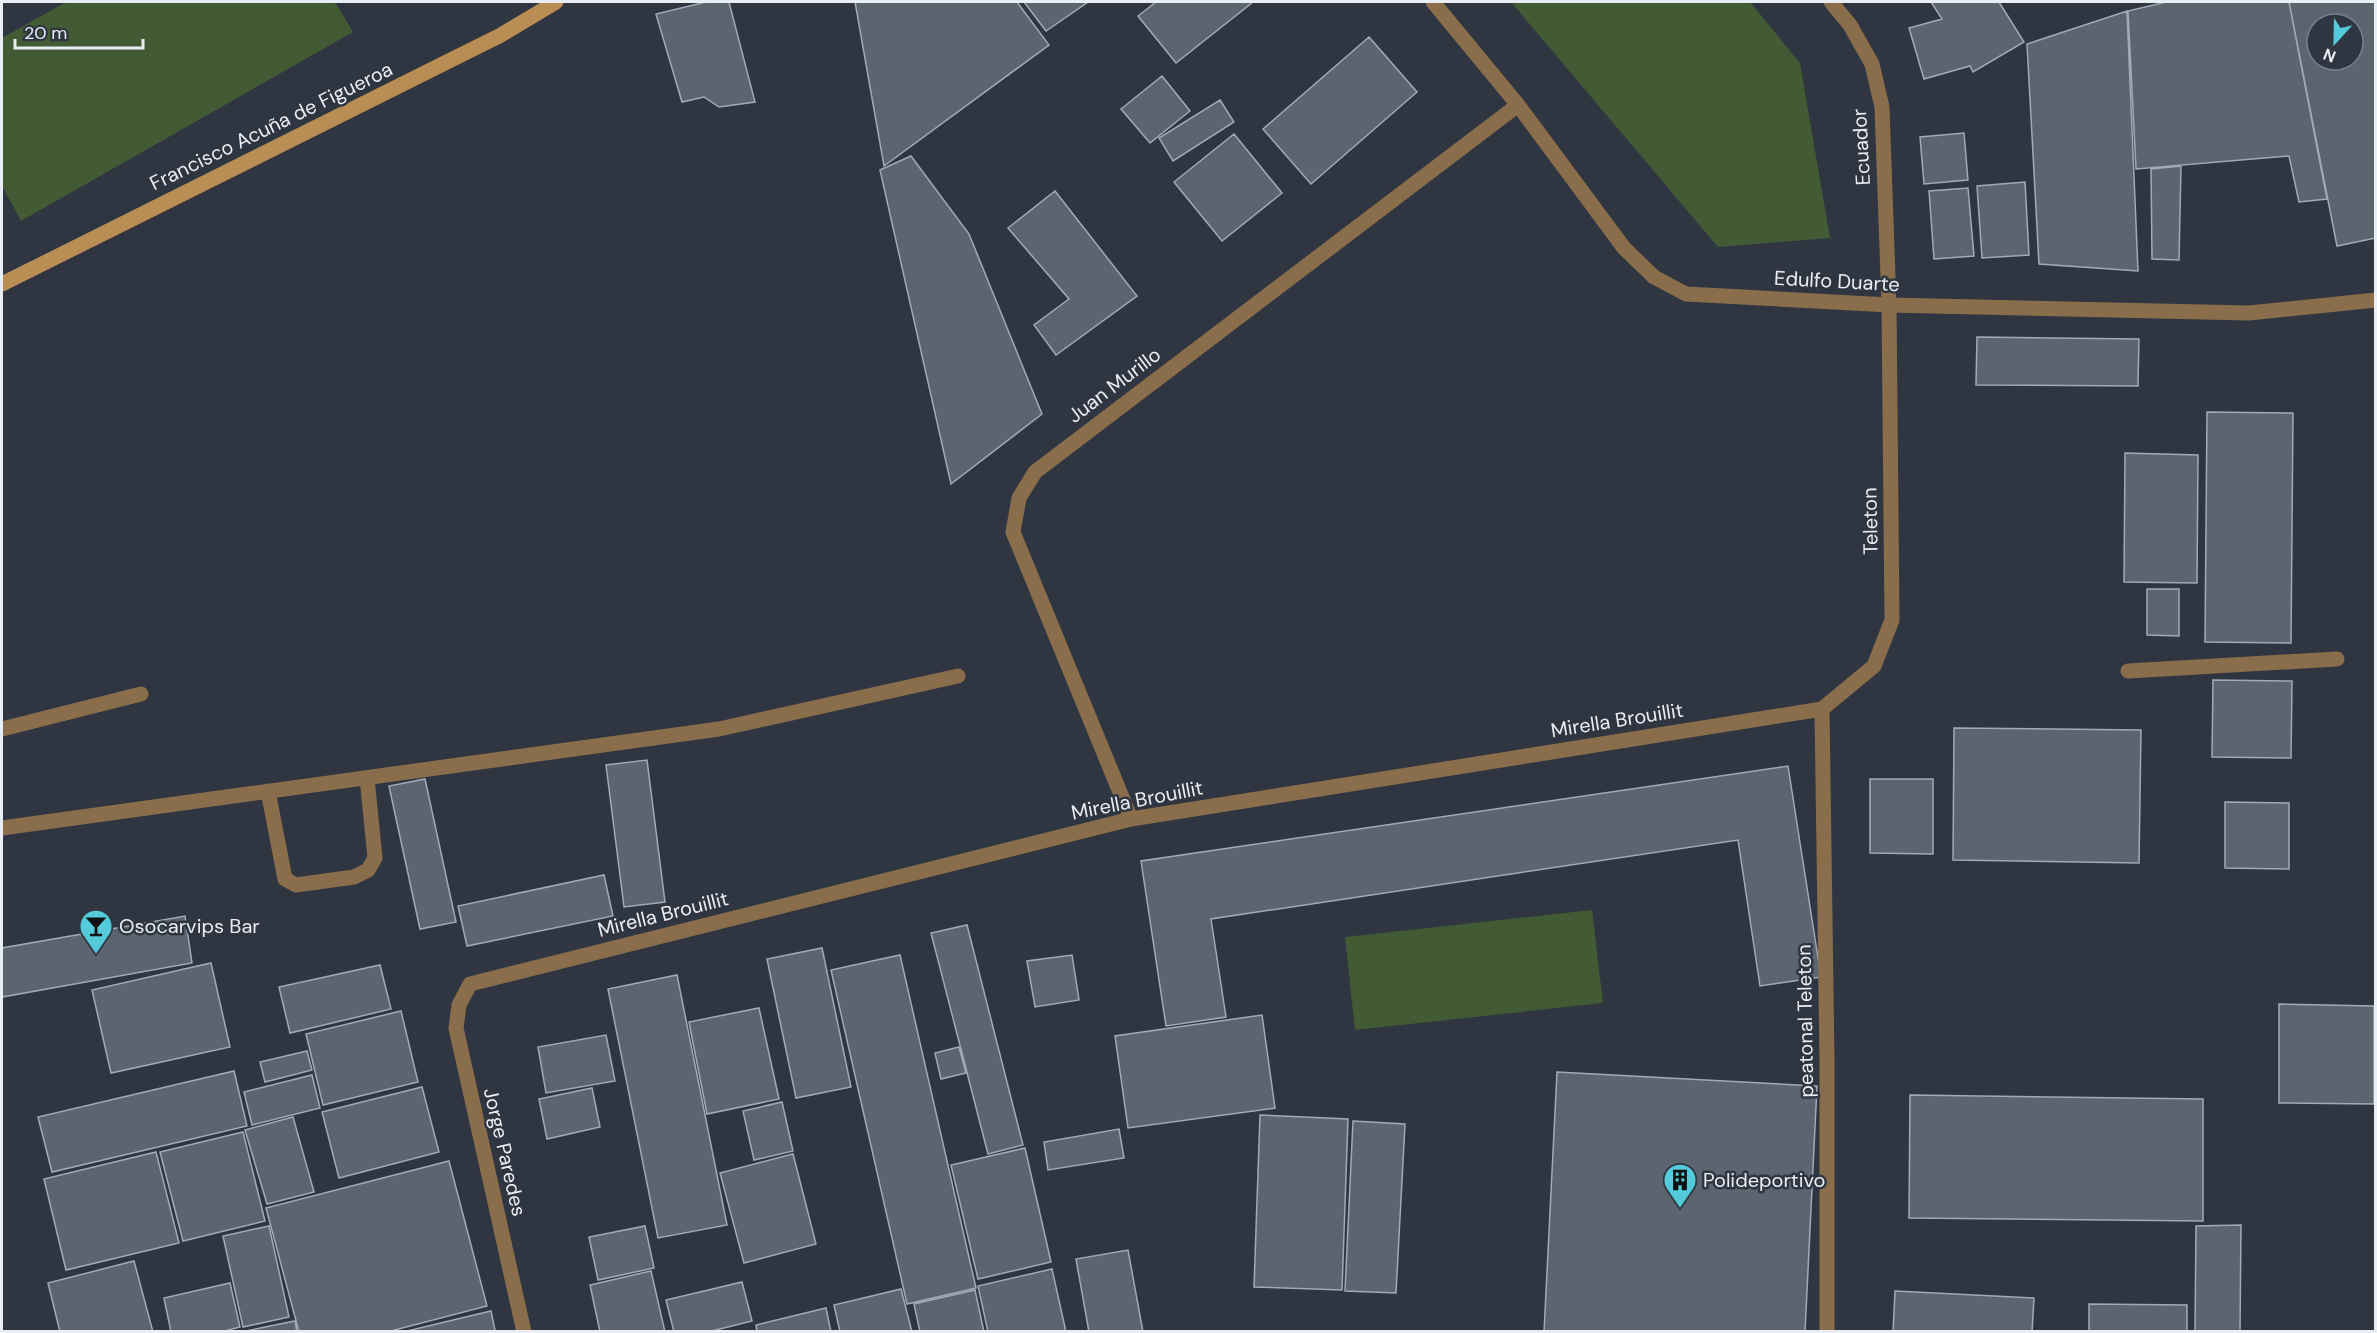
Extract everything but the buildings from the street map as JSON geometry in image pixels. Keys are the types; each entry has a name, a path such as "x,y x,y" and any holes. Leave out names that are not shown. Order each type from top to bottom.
{"street":[{"name":"Francisco Acuña de Figueroa","path":"2,284 501,35 556,2"},
{"name":"Edulfo Duarte","path":"1433,2 1518,105 1624,248 1654,277 1686,294 1889,305 2249,313 2376,300"},
{"name":"Ecuador","path":"1831,2 1850,26 1872,64 1882,107 1889,305"},
{"name":"Juan Murillo","path":"1131,819 1013,532 1019,498 1035,472 1518,105"},
{"name":"Teleton","path":"1822,709 1874,666 1892,620 1889,305"},
{"path":"2128,671 2337,659"},
{"path":"2,828 719,729 958,676"},
{"path":"2,729 141,694"},
{"name":"Mirella Brouillit","path":"470,984 1131,819 1822,709"},
{"name":"peatonal Teleton","path":"1822,709 1827,1061 1827,1332"},
{"path":"268,791 285,879 297,885 354,878 368,870 375,858 367,778"},
{"name":"Jorge Paredes","path":"470,984 459,1005 456,1028 524,1332"}],"green space":[{"path":"66,2 335,2 353,32 21,221 2,186 2,38"},
{"path":"1511,2 1750,2 1800,63 1830,238 1718,247"},
{"path":"1592,910 1603,1003 1355,1030 1345,937"}],"place":[{"name":"Osocarvips Bar","path":"96,955"},
{"name":"Polideportivo","path":"1680,1209"}]}
